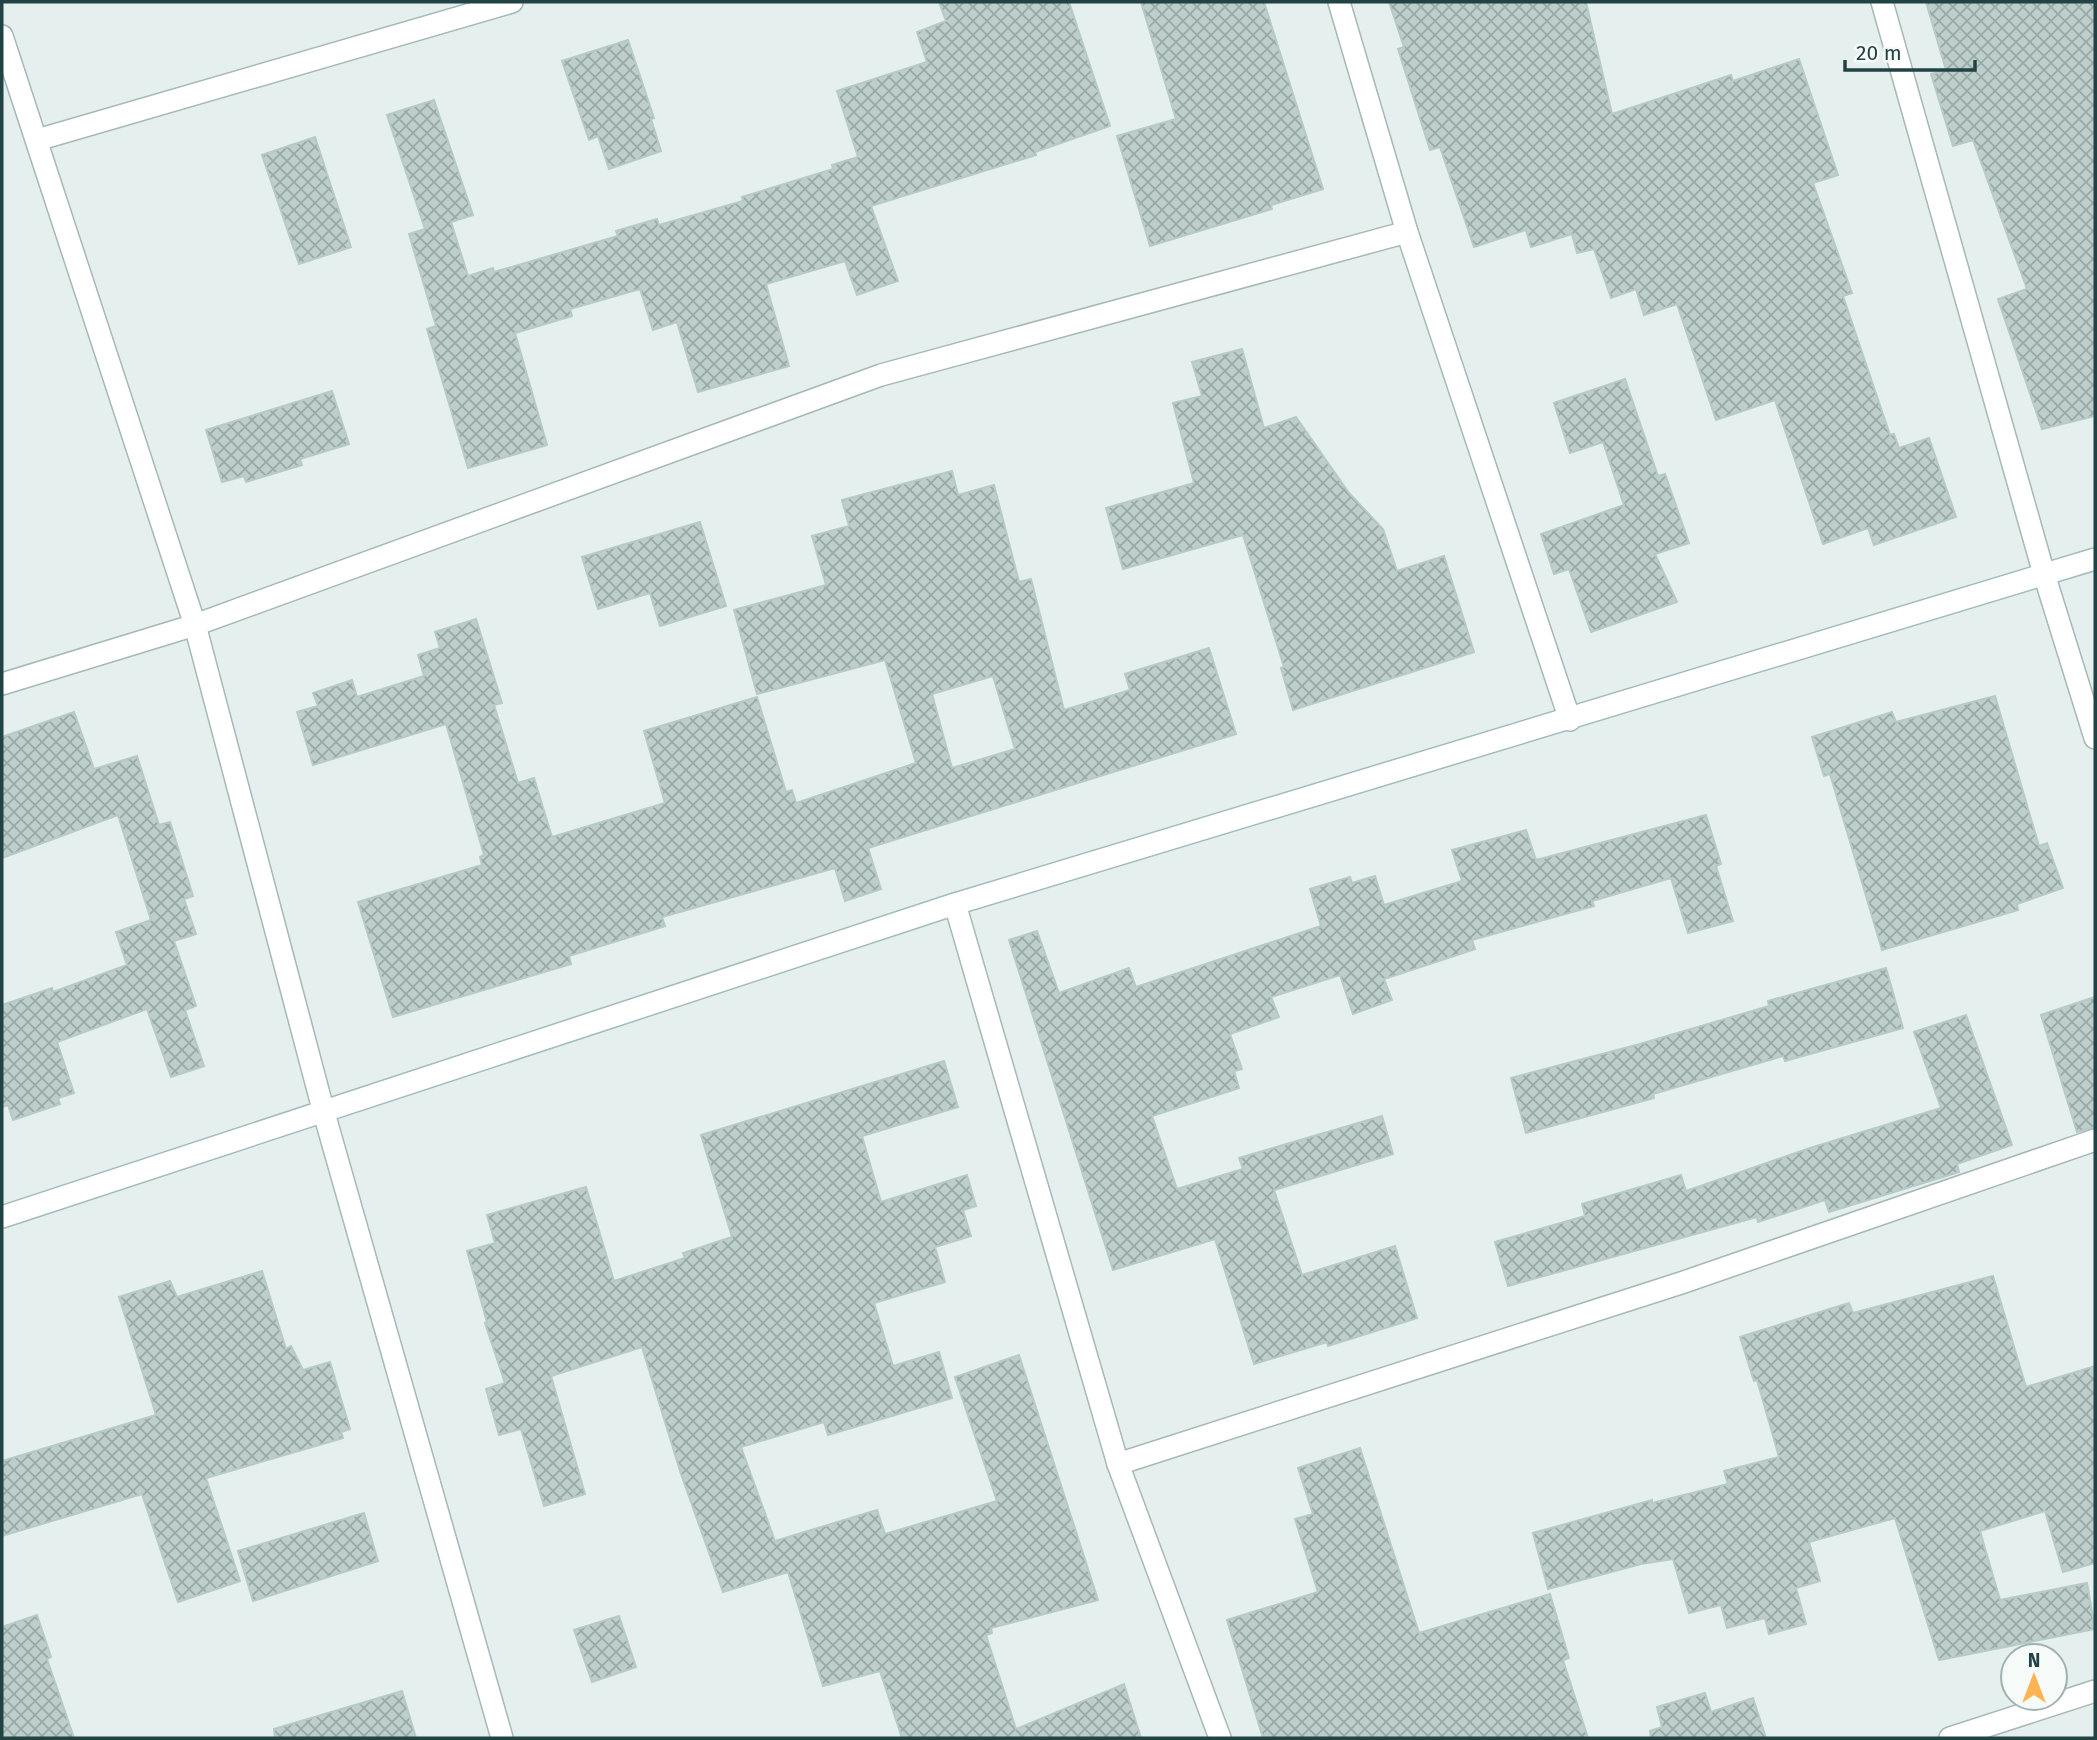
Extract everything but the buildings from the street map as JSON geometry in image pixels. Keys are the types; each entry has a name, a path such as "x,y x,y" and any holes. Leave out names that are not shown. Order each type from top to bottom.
{"street":[{"path":"37,140 512,2"},
{"path":"1339,2 1407,232 1570,720"},
{"path":"1882,2 2044,574 2095,738"},
{"path":"2,36 195,625 324,1113 502,1738"},
{"path":"2,684 195,625 881,375 1407,232"},
{"path":"2,1217 955,904 2095,559"},
{"path":"955,904 1118,1464 1220,1738"},
{"path":"1118,1464 1681,1283 2095,1140"},
{"path":"1950,1738 2095,1691"}]}
